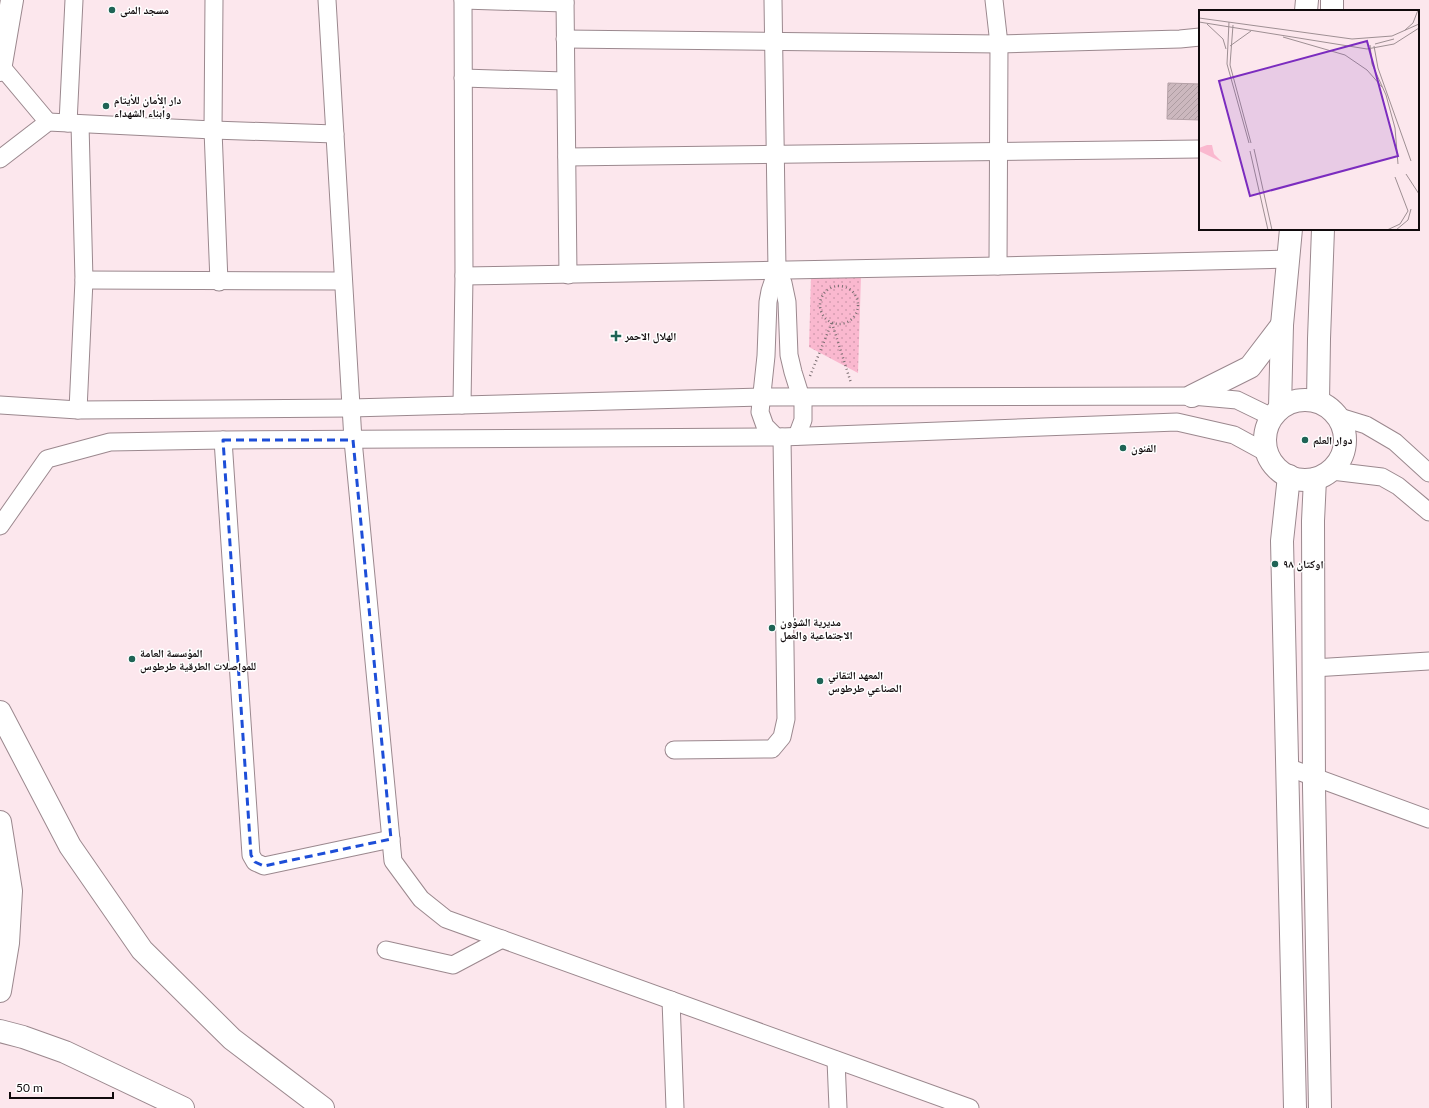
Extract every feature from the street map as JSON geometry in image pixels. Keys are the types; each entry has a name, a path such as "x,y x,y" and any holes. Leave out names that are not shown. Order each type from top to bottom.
{"main road":[{"path":"0,68 12,0"},
{"path":"1306,10 1307,0"},
{"path":"1276,413 1291,230"},
{"path":"1318,401 1323,230"},
{"path":"1192,396 1250,367 1282,325"},
{"path":"1298,400 1318,401 1330,408 1340,417 1344,428 1344,452 1338,463 1323,475 1302,480 1289,476 1272,463 1265,443 1266,429 1276,413 1298,400"},
{"path":"1320,1108 1314,776 1312,521 1323,475"},
{"path":"1289,476 1282,541 1295,1108"},
{"path":"0,712 70,846 142,950 232,1039 323,1108"},
{"path":"0,822 11,891 8,943 0,991"},
{"path":"0,1031 23,1037 65,1052 182,1108"}],"street":[{"path":"74,0 74,123 84,280 78,410"},
{"path":"214,0 213,130 219,282"},
{"path":"327,0 353,440 393,861 421,900 446,919 970,1108"},
{"path":"462,404 464,276 463,0 565,1 568,275"},
{"path":"773,0 777,270 768,302 766,356 760,412 762,420 769,432 785,436"},
{"path":"994,0 999,44 998,266"},
{"path":"565,39 999,44 1172,40 1199,37"},
{"path":"0,68 48,122"},
{"path":"463,78 565,81"},
{"path":"0,159 48,122 335,134"},
{"path":"566,157 1199,149"},
{"path":"464,276 998,266 1288,258"},
{"path":"674,750 772,749 782,737 786,719 785,436 803,420 804,404 789,355 787,302 783,283 777,270"},
{"path":"84,280 219,282 344,281"},
{"path":"0,405 78,410 351,408 762,397 1192,396 1237,400 1276,413"},
{"path":"1340,417 1366,425 1395,442 1429,473"},
{"path":"0,526 47,459 110,442 785,436 1177,422 1234,435 1268,453"},
{"path":"223,440 251,855 255,862 264,866 391,838"},
{"path":"1323,475 1382,477 1398,486 1429,512"},
{"path":"1313,668 1429,661"},
{"path":"1287,767 1429,818"},
{"path":"386,950 453,964 502,939"},
{"path":"671,1000 675,1108"},
{"path":"836,1060 838,1108"}],"path":[{"path":"832,322 838,324 844,323 855,316 859,304 854,292 849,288 837,285 831,287 822,296 820,302 822,314 826,319 832,322 856,397"},
{"path":"802,397 832,322"}],"highlighted area":[{"path":"223,440 353,440 391,839 264,866 255,862 251,855"}],"shaded area":[{"path":"811,276 861,276 858,373 809,347"}],"building":[{"path":"1168,83 1199,84 1199,120 1167,119"}],"place":[{"name":"مسجد المنى","path":"112,10"},
{"name":"دار الأمان للأيتام وأبناء الشهداء","path":"106,106"},
{"name":"الهلال الاحمر","path":"616,336"},
{"name":"دوار العلم","path":"1305,440"},
{"name":"الفنون","path":"1123,448"},
{"name":"اوكتان ٩٨","path":"1275,564"},
{"name":"مديرية الشؤون الاجتماعية والعمل","path":"772,628"},
{"name":"المؤسسة العامة للمواصلات الطرقية طرطوس","path":"132,659"},
{"name":"المعهد التقاني الصناعي طرطوس","path":"820,681"}]}
